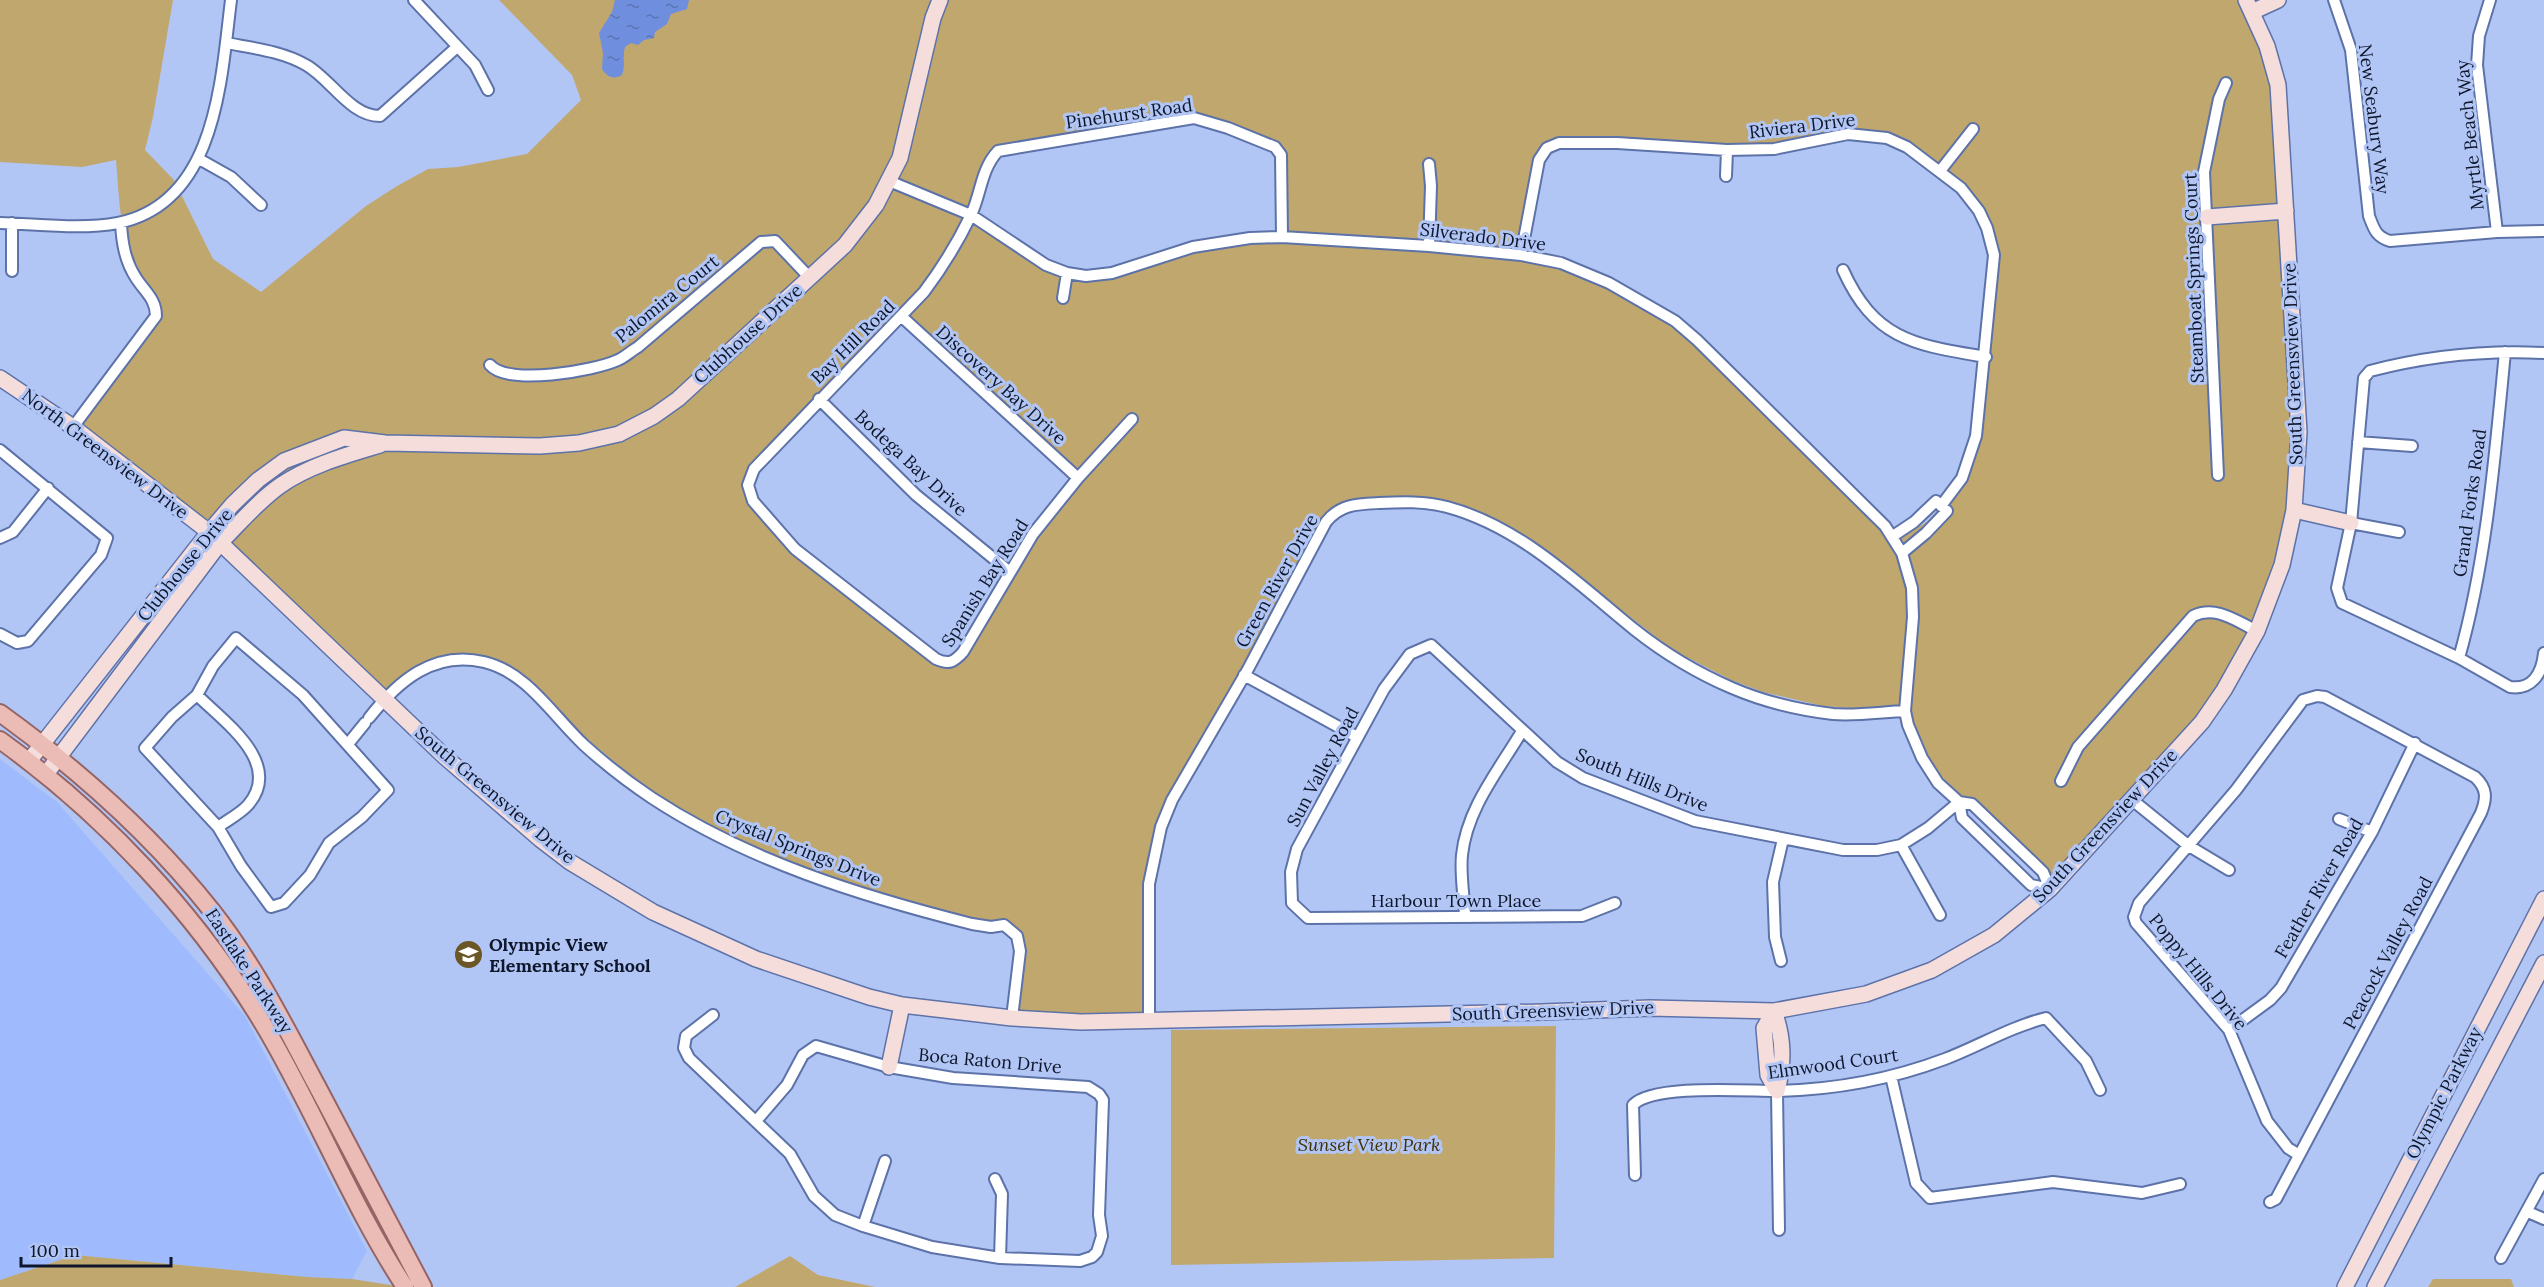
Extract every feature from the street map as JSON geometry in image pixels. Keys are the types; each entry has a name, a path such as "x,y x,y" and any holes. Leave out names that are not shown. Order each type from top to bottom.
{"main road":[{"name":"Eastlake Parkway","path":"0,713 60,757 119,808 213,912 282,1019 423,1287"},
{"name":"Eastlake Parkway","path":"0,740 75,798 142,863 212,949 262,1022 405,1287"},
{"path":"340,1170 358,1164"}],"street":[{"path":"12,271 6,223 99,226 121,222 144,213 166,200 184,182 200,159 211,129 231,0"},
{"path":"414,0 475,65 488,90"},
{"name":"Clubhouse Drive","path":"29,761 214,538 282,485 312,468 385,443 540,446 579,443 619,434 654,416 678,399 861,228 900,158 933,18 940,0"},
{"path":"2249,6 2278,0"},
{"name":"New Seabury Way","path":"2334,0 2351,50 2369,216 2375,232 2383,239 2390,241 2497,232"},
{"name":"Myrtle Beach Way","path":"2490,0 2479,36 2476,65 2497,232"},
{"name":"South Greensview Drive","path":"214,538 445,757 570,862 653,912 756,959 869,997 902,1005 1012,1018 1081,1022 1650,1008 1774,1011 1866,994 1932,970 1994,935 2050,890 2202,722 2224,690 2257,631 2282,565 2294,510 2299,432 2278,85 2267,46 2249,6"},
{"path":"226,43 278,53 300,61 317,72 361,112 380,116 457,47"},
{"name":"Steamboat Springs Court","path":"2218,475 2204,172 2219,99 2226,83"},
{"name":"Pinehurst Road","path":"971,215 989,161 998,151 1194,118 1275,147 1281,155 1282,237"},
{"path":"1940,171 1973,129"},
{"name":"Riviera Drive","path":"1521,255 1539,160 1547,148 1559,142 1727,150 1774,149 1848,134 1864,134 1887,138 1907,147 1960,188 1979,211 1987,228 1994,255 1986,357 1976,436 1962,478 1941,506"},
{"path":"1725,176 1727,150"},
{"path":"200,159 231,177 261,205"},
{"path":"1429,164 1431,186 1429,246"},
{"name":"Silverado Drive","path":"889,181 971,215 1046,265 1067,273 1086,276 1112,273 1193,248 1250,238 1282,237 1429,246 1521,255 1562,263 1637,298 1675,321 1880,520 1893,536 1909,574 1913,603 1905,711 1908,725 1922,758 1938,783 1959,802 1972,804 2043,872 2050,890"},
{"path":"2207,216 2286,211"},
{"name":"Bay Hill Road","path":"748,485 754,469 924,292 942,267 971,215"},
{"path":"73,427 156,316 154,301 136,278 123,249 121,222"},
{"path":"2497,232 2544,231"},
{"name":"Palomira Court","path":"490,365 495,371 503,374 533,375 583,370 617,360 638,347 761,242 775,241 810,278"},
{"path":"1843,270 1858,299 1874,318 1891,331 1926,346 1986,357"},
{"path":"1063,298 1067,273"},
{"name":"Discovery Bay Drive","path":"901,316 1078,478"},
{"path":"2544,353 2480,352 2446,356 2370,371 2364,378 2351,523 2337,588 2342,603 2459,658 2510,687 2519,688 2531,684 2542,667 2544,653"},
{"name":"Grand Forks Road","path":"2459,658 2470,618 2491,484 2505,352"},
{"name":"North Greensview Drive","path":"0,378 73,427 214,538"},
{"name":"Bodega Bay Drive","path":"819,399 916,495 1010,572"},
{"name":"Spanish Bay Road","path":"748,485 753,501 795,549 936,660 947,664 955,662 963,652 1033,534 1078,478 1132,419"},
{"path":"2358,442 2412,446"},
{"path":"0,450 107,538 101,555 28,641 17,643 0,634"},
{"path":"0,538 13,532 48,488"},
{"path":"1893,536 1914,522 1936,501 1947,511 1902,553"},
{"name":"Green River Drive","path":"1149,1021 1149,884 1158,837 1172,800 1244,675 1330,516 1341,508 1352,505 1404,502 1445,507 1490,524 1546,557 1636,631 1669,654 1732,688 1776,702 1833,714 1905,711"},
{"path":"2294,510 2398,532"},
{"name":"Clubhouse Drive","path":"46,774 214,538"},
{"path":"2061,781 2078,747 2193,616 2206,610 2219,613 2257,631"},
{"path":"236,638 303,695 348,744 388,790 362,817 329,843 310,874 284,903 271,907 241,866 218,827 145,748 172,717 197,695 213,666 236,638"},
{"name":"South Hills Drive","path":"1416,650 1431,645 1557,762 1583,778 1695,821 1843,850 1877,850 1900,845 1928,828 1959,802"},
{"name":"Sun Valley Road","path":"1298,909 1292,903 1291,872 1297,849 1384,689 1410,654 1416,650"},
{"name":"Crystal Springs Drive","path":"348,744 384,699 414,673 435,663 455,660 490,664 519,679 581,742 616,772 672,810 718,836 838,886 972,924 991,927 1004,925 1017,936 1020,951 1012,1018"},
{"path":"1244,675 1357,737"},
{"path":"197,695 250,748 260,775 256,793 248,806 218,827"},
{"path":"2189,846 2265,753 2302,700 2317,696 2325,697 2415,743"},
{"path":"1465,915 1462,858 1469,828 1479,802 1521,730"},
{"name":"Feather River Road","path":"2229,1030 2270,1000 2281,988 2372,832 2415,743"},
{"name":"Peacock Valley Road","path":"2270,1202 2276,1198 2484,805 2486,798 2484,785 2475,777 2415,743"},
{"path":"2132,799 2189,846 2229,870"},
{"name":"Silverado Drive","path":"1959,802 1962,818 2031,885 2050,890"},
{"path":"2339,819 2372,832"},
{"path":"1781,961 1775,937 1773,882 1783,839"},
{"path":"1900,845 1940,915"},
{"name":"Poppy Hills Drive","path":"2189,846 2139,903 2134,917 2136,923 2229,1030 2266,1121 2288,1148 2299,1155"},
{"name":"Olympic Parkway","path":"2345,1287 2544,899"},
{"name":"Harbour Town Place","path":"1298,909 1308,918 1330,919 1465,915 1582,916 1615,903"},
{"name":"Olympic Parkway","path":"2375,1287 2544,963"},
{"path":"889,1067 902,1005"},
{"path":"1774,1011 1764,1028 1768,1075 1777,1091 1779,1230"},
{"path":"713,1015 686,1036 684,1048 689,1058 790,1154 814,1196 835,1215 933,1247 1000,1258 1002,1194 995,1179"},
{"name":"Elmwood Court","path":"1635,1175 1632,1110 1637,1100 1656,1093 1777,1091 1891,1076 1945,1059 2016,1027 2046,1018 2086,1061 2100,1090"},
{"name":"Boca Raton Drive","path":"756,1121 787,1085 803,1055 812,1048 823,1048 889,1067 953,1078 1088,1087 1100,1094 1103,1106 1099,1215 1102,1236 1097,1252 1092,1257 1080,1261 1000,1258"},
{"path":"1891,1076 1916,1183 1930,1198 2053,1182 2142,1193 2180,1184"},
{"path":"863,1226 885,1161"},
{"path":"2501,1258 2544,1179"},
{"path":"2528,1212 2544,1219"}],"shaded area":[{"path":"0,759 57,802 245,1016 367,1251 352,1279 307,1277 75,1255 0,1280"}],"green space":[{"path":"0,0 173,0 153,117 145,150 174,180 213,259 261,292 366,206 397,186 428,169 458,167 527,154 581,100 572,75 499,0 2247,0 2269,52 2298,410 2290,533 2229,683 2053,886 1939,774 1921,743 1910,709 1877,710 1823,706 1763,692 1731,680 1673,650 1526,537 1481,514 1395,500 1336,514 1170,814 1155,870 1152,897 1152,1017 1016,1015 1015,932 862,890 758,848 702,822 637,781 579,732 524,676 497,662 424,667 391,699 242,559 72,428 159,306 154,293 134,264 127,246 120,209 116,160 82,167 0,162","holes":["1212,120 1279,152 1282,237 1197,246 1088,276 1044,263 972,214 994,160 1006,151","1866,130 1887,134 1915,146 1933,158 1956,184 1973,195 1981,204 1992,229 1998,257 1999,266 1978,414 1953,493 1928,521 1899,540 1882,515 1706,342 1579,268 1525,254 1546,158 1552,149 1616,141 1773,147 1849,131","905,316 1082,478 1035,538 954,660 939,657 796,547 758,501 752,485 759,469"]},
{"name":"Sunset View Park","path":"1556,1026 1554,1258 1171,1265 1171,1030"},
{"path":"75,1255 307,1277 352,1279 403,1287 0,1287 0,1280"},
{"path":"790,1256 818,1275 875,1287 735,1287"},
{"path":"2433,1279 2511,1279 2514,1287 2428,1287"}],"water":[{"path":"615,0 689,0 687,9 671,14 667,24 655,32 654,38 644,40 638,45 631,43 625,47 624,68 619,77 608,76 602,69 603,53 599,33 612,12"}],"place":[{"name":"Olympic View Elementary School","path":"468,955"}]}
